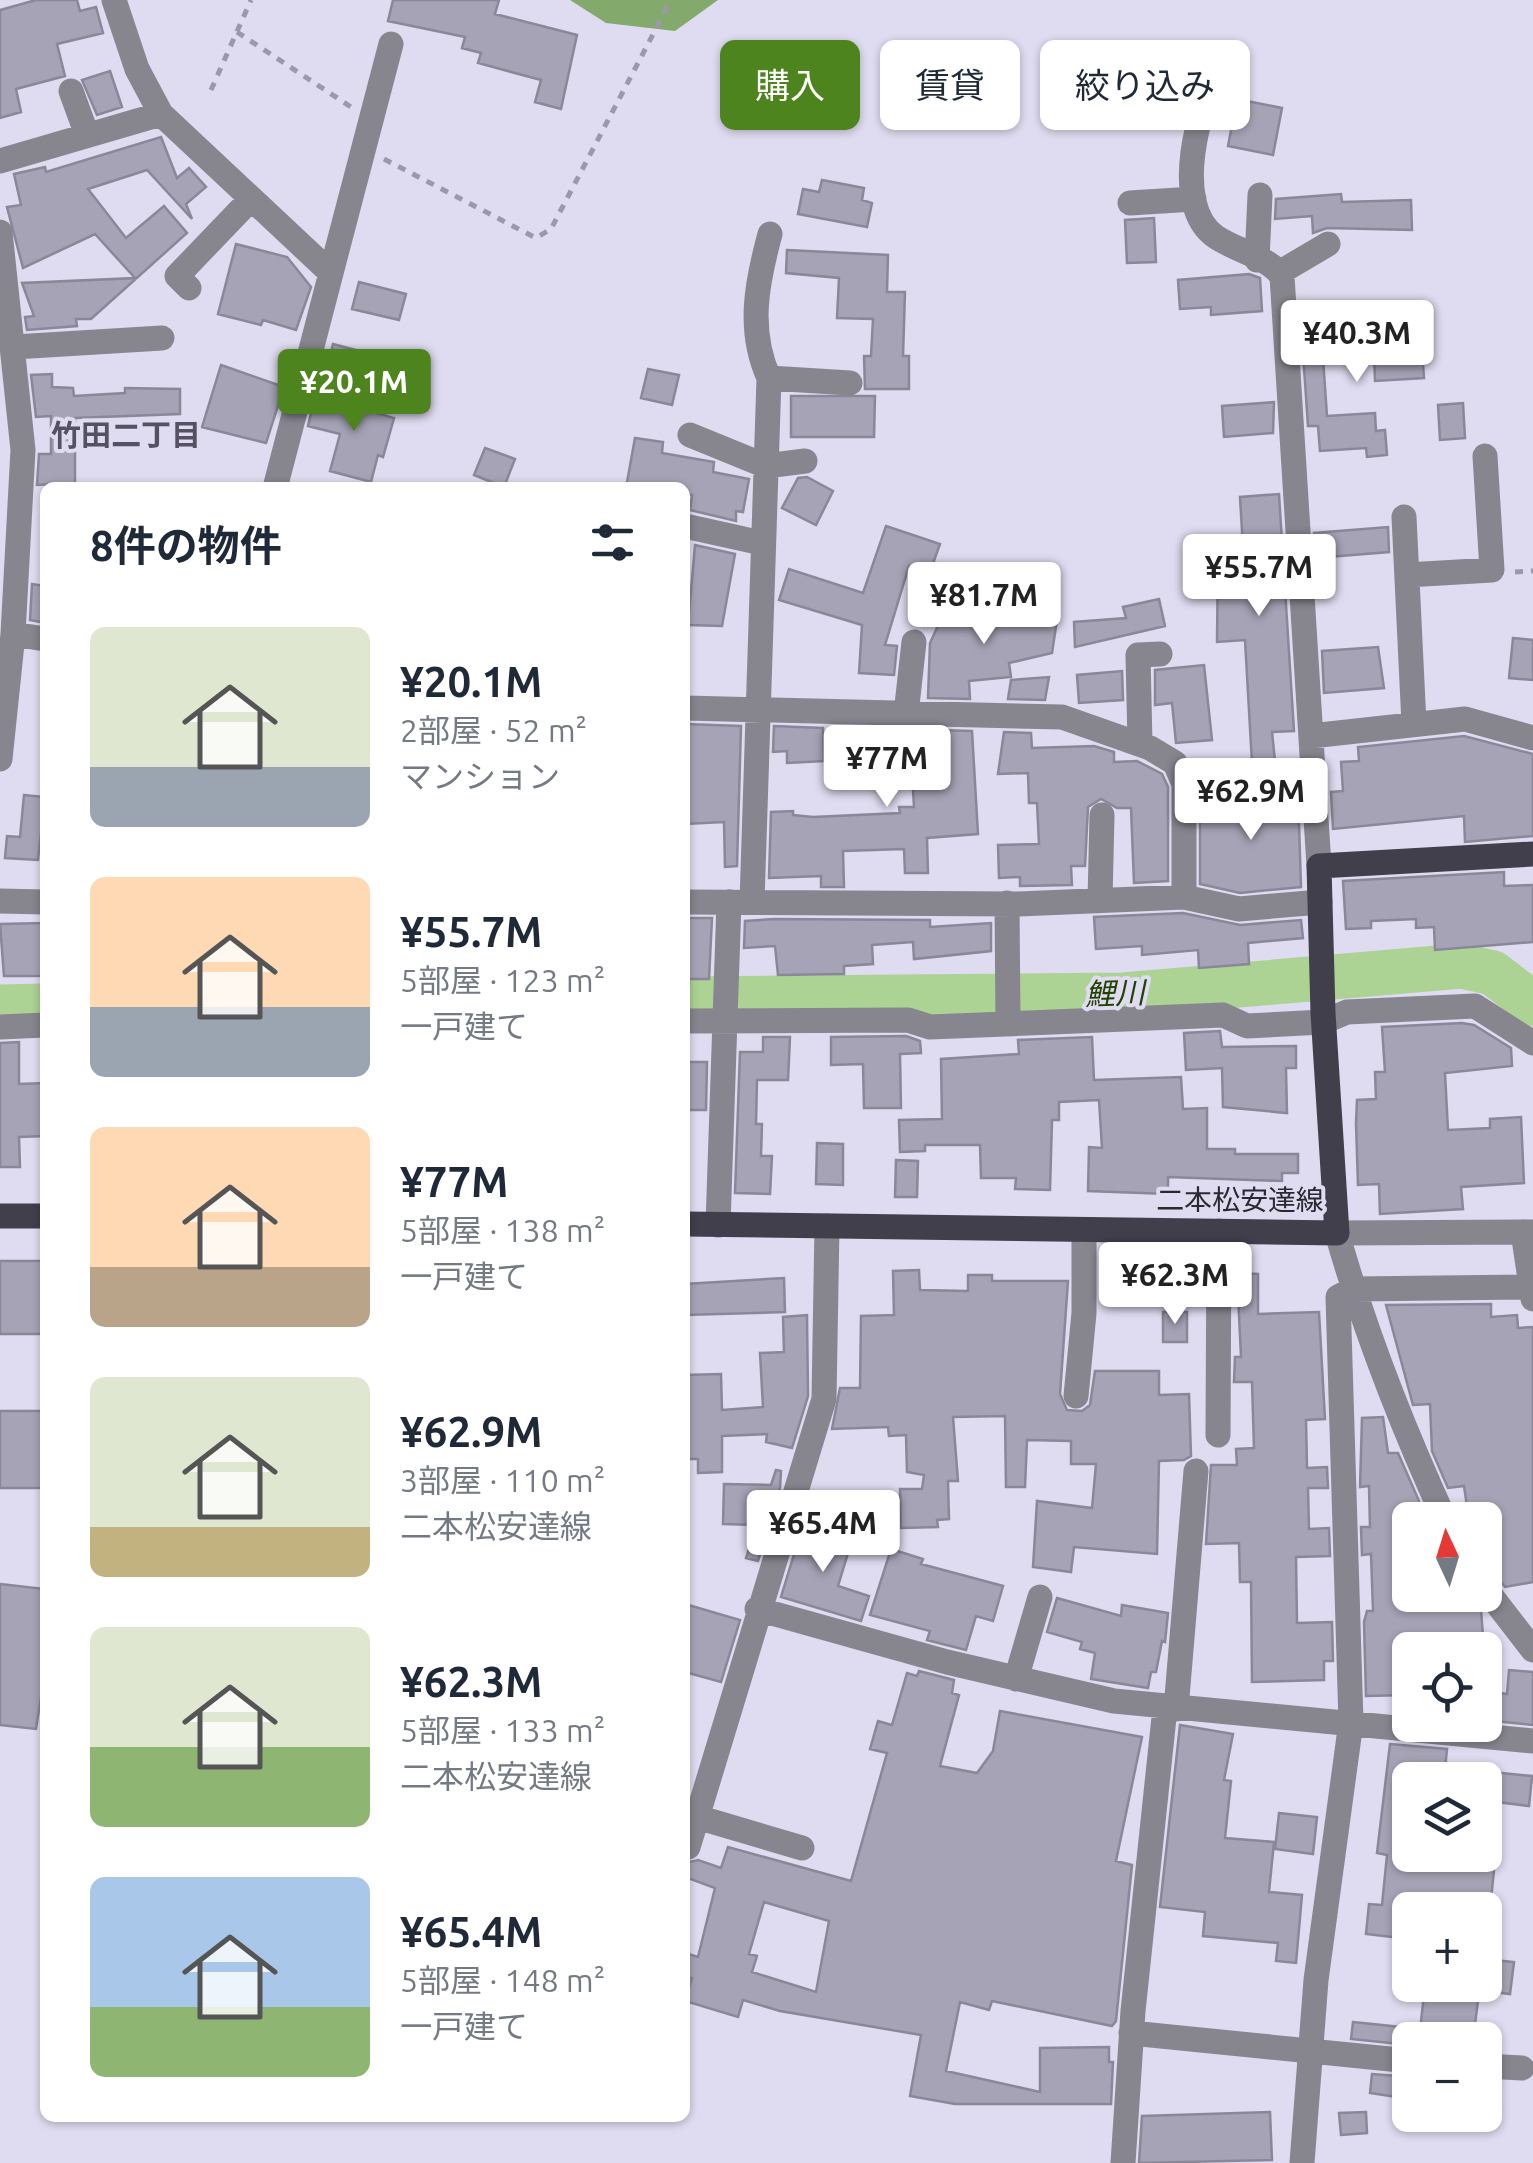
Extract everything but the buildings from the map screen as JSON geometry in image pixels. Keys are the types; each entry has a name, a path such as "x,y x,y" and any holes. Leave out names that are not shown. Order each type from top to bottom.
{"main road":[{"path":"1319,866 1533,854"},
{"name":"二本松安達線","path":"690,1224 1337,1233 1323,1017 1319,866"},
{"path":"0,1216 40,1216"}],"street":[{"path":"114,0 138,70 162,114 331,273"},
{"path":"276,482 390,44"},
{"path":"71,91 87,135"},
{"path":"0,161 162,114"},
{"path":"1198,130 1190,180 1204,226 1268,266"},
{"path":"1260,195 1311,736 1319,866"},
{"path":"1130,203 1194,199"},
{"path":"189,288 177,276 251,200"},
{"path":"0,232 23,450 11,503 13,634 0,759"},
{"path":"718,1225 726,981 741,902 756,710 766,466 769,378 762,364 755,292 770,234"},
{"path":"1268,266 1328,244"},
{"path":"14,347 162,338"},
{"path":"769,378 850,383"},
{"path":"690,436 766,466 806,462"},
{"path":"1407,575 1492,570 1485,456"},
{"path":"1404,517 1414,724"},
{"path":"690,527 762,542"},
{"path":"13,634 40,638"},
{"path":"906,714 914,642"},
{"path":"1140,744 1138,656 1160,654"},
{"path":"690,708 1062,717 1140,744 1175,763 1184,784 1184,896"},
{"path":"1311,736 1466,718 1533,738"},
{"path":"1184,784 1311,776"},
{"path":"1100,900 1102,814"},
{"path":"690,902 1007,903 1184,896 1240,909 1320,902"},
{"path":"0,902 40,902"},
{"path":"1007,903 1008,1015"},
{"path":"690,1021 908,1020 930,1027 1008,1015 1223,1015 1247,1026 1347,1012 1475,1006 1533,1043"},
{"path":"0,1026 40,1025"},
{"path":"690,1840 757,1609 812,1450 824,1398 826,1226"},
{"path":"1076,1396 1084,1313 1084,1230"},
{"path":"1218,1435 1219,1232"},
{"path":"1302,2163 1311,2049 1352,1722 1338,1298 1352,1288 1532,1293 1528,1232 1337,1233 1352,1288 1402,1425 1437,1502"},
{"path":"1123,2163 1131,2033 1196,1471"},
{"path":"1016,1679 1040,1598"},
{"path":"757,1609 1016,1679 1170,1709 1352,1722 1533,1741"},
{"path":"1502,1610 1533,1650"},
{"path":"697,1817 802,1848"},
{"path":"1131,2033 1392,2059"},
{"path":"1502,2067 1522,2068"}],"path":[{"path":"211,90 251,0"},
{"path":"360,152 536,238 551,229 671,0"},
{"path":"237,32 369,119"}],"green space":[{"path":"570,0 718,0 675,31 606,23"}],"waterway":[{"name":"鯉川","path":"690,999 1123,995 1462,966 1493,973 1533,1004"},
{"name":"鯉川","path":"0,1007 40,1006"}],"district":[{"name":"竹田二丁目","path":"126,436"}]}
